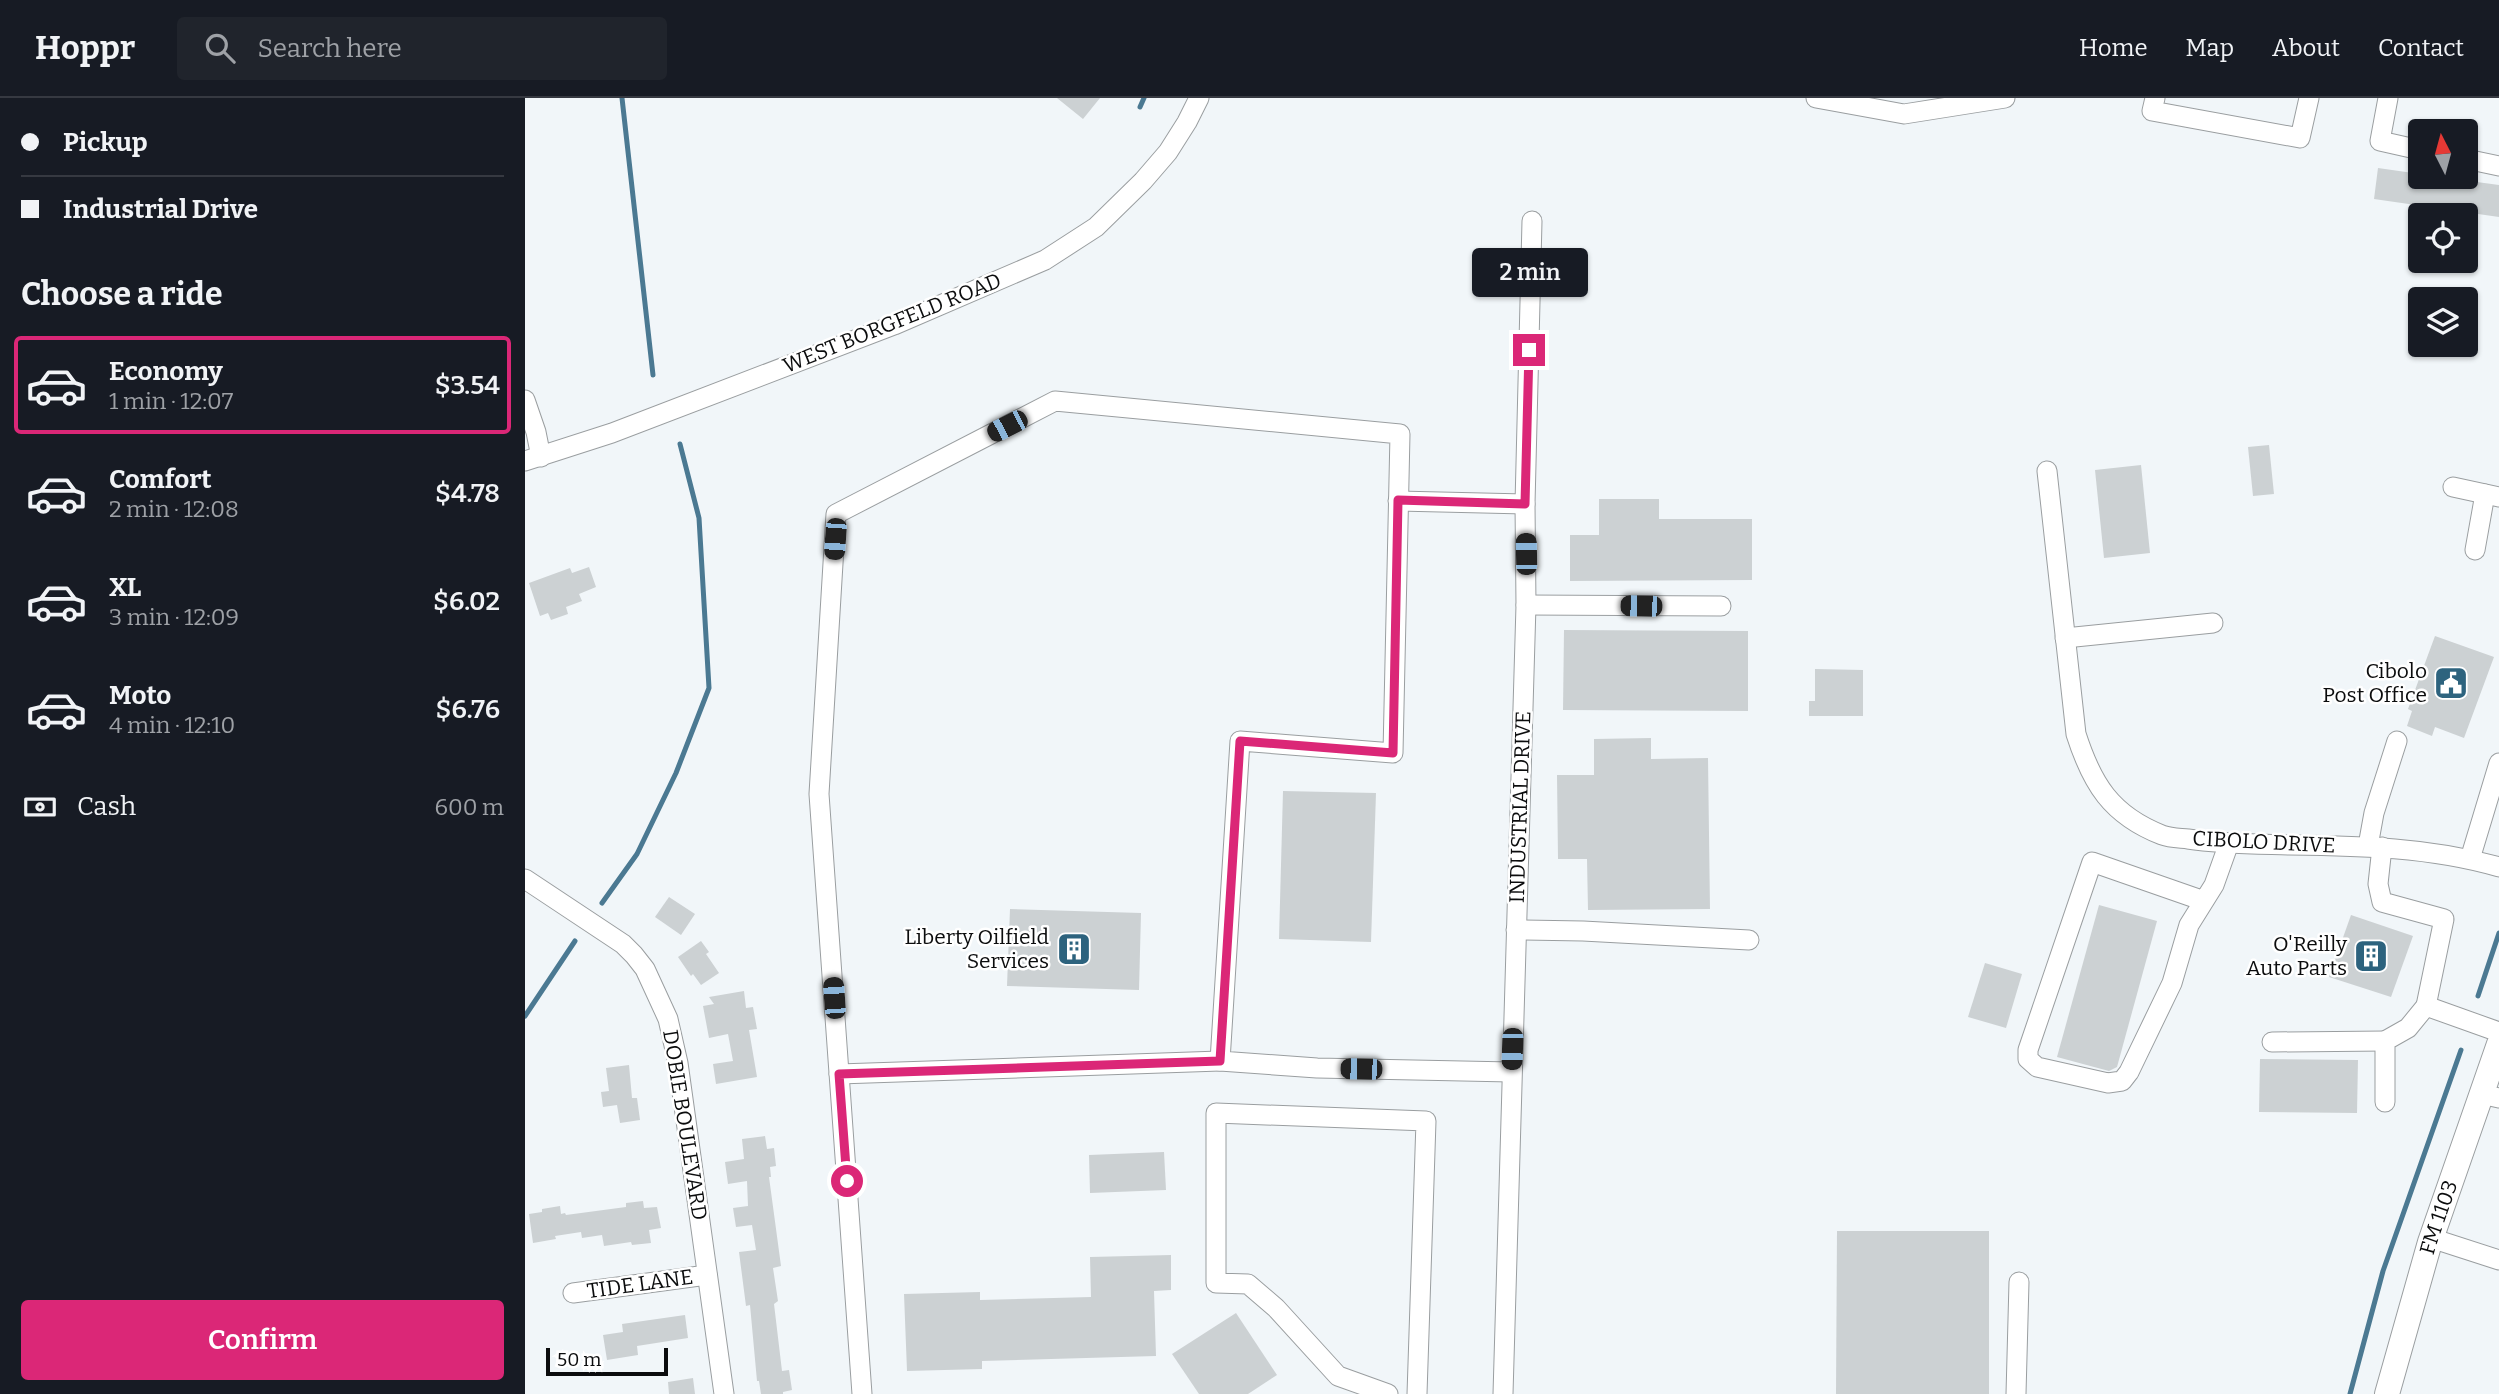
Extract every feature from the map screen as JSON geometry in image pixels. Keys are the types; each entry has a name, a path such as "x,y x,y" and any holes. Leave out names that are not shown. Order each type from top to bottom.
{"main road":[{"name":"FM 1103","path":"2387,1394 2431,1238 2490,1096 2499,1044"}],"street":[{"name":"WEST BORGFELD ROAD","path":"533,459 612,433 894,325 1045,260 1095,227 1143,181 1168,152 1199,98"},
{"path":"1817,98 1904,114 1966,101 2005,98"},
{"path":"2155,98 2152,111 2300,138 2309,98"},
{"path":"2388,98 2379,141 2408,147"},
{"path":"2478,162 2499,166"},
{"name":"INDUSTRIAL DRIVE","path":"1503,1394 1526,605 1525,504 1532,221"},
{"path":"525,400 536,432 533,459"},
{"path":"862,1394 819,794 836,514 1055,401 1400,434 1393,753 1240,741 1220,1061"},
{"name":"CIBOLO DRIVE","path":"2047,471 2076,734 2087,768 2106,799 2134,821 2164,836 2229,843 2425,851 2499,867"},
{"path":"2453,487 2492,496 2475,551"},
{"path":"1398,500 1525,504"},
{"path":"1526,605 1721,606"},
{"path":"2065,638 2213,623"},
{"path":"2272,1042 2385,1041 2408,1028 2426,1006 2444,919 2382,902 2378,884 2374,813 2397,741"},
{"path":"2470,859 2499,763"},
{"path":"2204,901 2092,862 2028,1051 2028,1059 2037,1067 2108,1083 2122,1081 2129,1072 2172,983 2189,925 2204,901 2214,885 2229,843"},
{"name":"DOBIE BOULEVARD","path":"525,879 624,944 645,969 669,1018 678,1063 724,1394"},
{"path":"1516,930 1749,940"},
{"path":"2426,1006 2499,1032"},
{"path":"2385,1041 2385,1102"},
{"path":"839,1074 1220,1061 1317,1068 1511,1072"},
{"path":"1388,1394 1338,1376 1276,1308 1248,1284 1216,1283 1216,1113 1426,1121 1417,1394"},
{"path":"2431,1238 2499,1260"},
{"name":"TIDE LANE","path":"573,1293 707,1275"},
{"path":"2016,1394 2019,1282"}],"building":[{"path":"1057,98 1100,98 1083,119"},
{"path":"2378,168 2408,172 2408,189 2478,189 2478,182 2499,185 2499,217 2478,214 2478,203 2408,204 2374,199"},
{"path":"2269,445 2274,494 2253,496 2248,447"},
{"path":"2141,465 2150,553 2104,558 2095,470"},
{"path":"1599,499 1659,499 1659,519 1752,519 1752,580 1570,581 1570,535 1599,535"},
{"path":"589,567 596,587 579,594 582,601 566,607 568,614 551,620 548,613 540,616 529,583 570,568 572,573"},
{"path":"1564,630 1748,631 1748,711 1563,710"},
{"name":"Cibolo Post Office","path":"2435,636 2494,657 2464,738 2435,727 2432,736 2407,726 2412,711 2408,709"},
{"path":"1815,669 1863,670 1863,716 1809,716 1809,701 1815,701"},
{"path":"1651,738 1651,759 1708,758 1710,909 1588,910 1587,859 1558,859 1557,775 1594,775 1594,739"},
{"path":"1283,791 1376,793 1371,942 1279,939"},
{"path":"669,897 695,914 681,935 655,917"},
{"path":"2099,905 2157,921 2117,1067 2109,1071 2057,1057"},
{"name":"Liberty Oilfield Services","path":"1010,909 1141,913 1139,990 1007,986"},
{"name":"O'Reilly Auto Parts","path":"2351,915 2413,936 2391,997 2329,977"},
{"path":"701,941 719,973 701,985 678,957"},
{"path":"1985,963 2022,974 2006,1028 1968,1017"},
{"path":"744,991 746,1008 753,1007 757,1029 749,1030 757,1077 716,1084 713,1064 733,1061 728,1034 709,1038 703,1006 714,1004 709,997"},
{"path":"2260,1059 2358,1060 2357,1113 2259,1112"},
{"path":"629,1065 632,1098 637,1098 640,1120 620,1123 617,1105 603,1107 601,1092 609,1091 606,1068"},
{"path":"765,1136 767,1149 774,1148 776,1166 770,1167 769,1177 781,1266 773,1268 778,1301 774,1304 782,1371 789,1370 792,1390 783,1394 761,1394 757,1381 750,1305 746,1306 739,1252 756,1250 752,1225 736,1227 733,1208 748,1206 747,1181 728,1184 725,1162 744,1159 742,1139"},
{"path":"1164,1152 1166,1190 1090,1193 1089,1155"},
{"path":"643,1201 644,1208 657,1207 661,1228 649,1230 651,1243 632,1245 631,1242 604,1246 602,1235 582,1238 581,1232 533,1243 529,1214 542,1212 542,1209 560,1206 561,1214 566,1215 626,1207 626,1203"},
{"path":"1837,1231 1989,1231 1989,1394 1836,1394"},
{"path":"1171,1255 1171,1290 1154,1291 1156,1356 982,1361 982,1369 907,1371 904,1294 980,1292 980,1300 1091,1297 1090,1257"},
{"path":"1236,1313 1277,1375 1248,1394 1199,1394 1172,1354"},
{"path":"685,1315 688,1338 637,1346 638,1355 607,1360 603,1335 623,1332 622,1324"},
{"path":"693,1378 695,1394 669,1394 668,1382"}],"waterway":[{"path":"622,98 653,375"},
{"path":"1140,107 1144,98"},
{"path":"602,903 637,854 676,773 709,688 699,518 680,444"},
{"path":"2478,996 2499,933"},
{"path":"525,1016 575,941"},
{"path":"2350,1394 2383,1271 2461,1050"}],"place":[{"name":"Cibolo Post Office","path":"2451,683"},
{"name":"Liberty Oilfield Services","path":"1074,949"},
{"name":"O'Reilly Auto Parts","path":"2371,956"}],"route":[{"path":"847,1181 839,1074 1220,1061 1240,741 1393,753 1398,500 1525,504 1529,350"}]}
